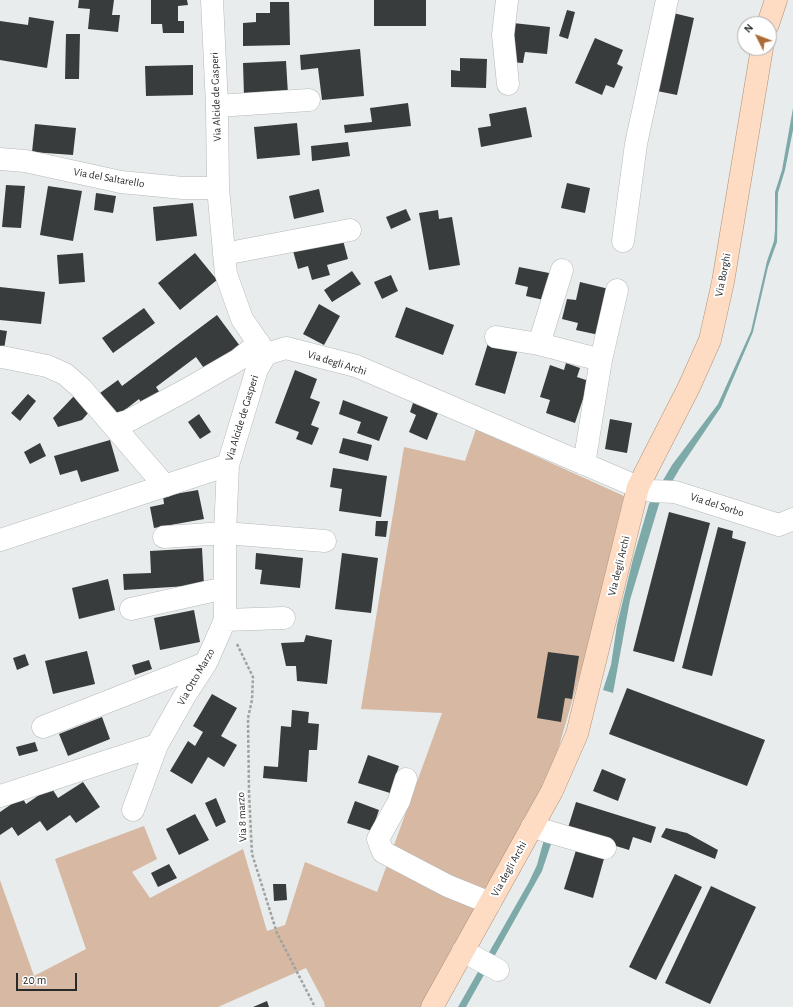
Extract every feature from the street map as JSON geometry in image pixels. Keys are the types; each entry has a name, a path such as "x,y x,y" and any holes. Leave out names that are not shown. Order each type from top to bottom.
{"main road":[{"path":"771,16 776,0"},
{"name":"Via Borghi","path":"645,489 710,340 722,282 761,56"},
{"name":"Via degli Archi","path":"432,1007 480,960 490,903 552,791 577,734 645,489"}],"street":[{"name":"Via Alcide de Gasperi","path":"0,540 228,465 262,348 242,319 226,274 218,188 217,106 212,0"},
{"path":"507,0 503,35 508,84"},
{"path":"623,241 636,144 667,0"},
{"path":"217,106 309,100"},
{"name":"Via del Saltarello","path":"0,159 25,161 121,182 183,188 218,188"},
{"path":"224,254 350,230"},
{"path":"539,344 562,270"},
{"path":"584,464 601,360 617,290"},
{"path":"496,337 539,344 601,360"},
{"path":"114,425 128,421 262,348"},
{"name":"Via degli Archi","path":"262,348 286,348 356,366 645,489"},
{"path":"2,357 47,366 65,374 81,388 165,486"},
{"name":"Via Otto Marzo","path":"133,810 157,745 184,697 206,663 225,620 225,533 228,465"},
{"name":"Via del Sorbo","path":"645,489 675,492 788,524"},
{"path":"164,537 225,533 325,541"},
{"path":"131,608 225,588"},
{"path":"225,620 284,618"},
{"path":"43,728 206,663"},
{"path":"0,796 157,745"},
{"path":"406,779 399,801 378,839 383,852 448,886 490,903"},
{"path":"532,827 605,848"}],"path":[{"name":"Via 8 marzo","path":"225,620 253,677 252,700 248,718 252,854 277,933 316,1007"}],"shaded area":[{"path":"476,429 624,496 587,650 548,778 425,1007 325,1007 324,1002 306,968 218,1007 0,1007 0,880 34,976 86,949 55,859 144,826 157,859 132,872 150,898 243,849 267,931 285,925 305,862 377,892 442,713 361,709 404,447 465,461"}],"water":[{"path":"793,108 793,130 785,170 778,193 777,242 768,267 753,332 721,407 680,468 659,504 630,600 613,693 603,690 611,665 617,625 633,559 649,504 672,465 718,404 751,331 767,261 774,241 775,192 782,170"},
{"path":"546,832 554,835 542,871 466,1007 458,1007 529,882 537,865"}],"building":[{"path":"79,0 114,0 112,15 120,15 118,32 88,29 90,9 78,8"},
{"path":"151,0 187,0 188,5 178,6 178,21 184,21 184,33 163,33 162,24 151,24"},
{"path":"374,0 426,0 426,26 374,26"},
{"path":"270,2 289,2 290,45 243,46 243,23 256,22 256,13 270,13"},
{"path":"567,10 575,12 568,39 559,36"},
{"path":"669,12 694,18 677,95 652,90"},
{"path":"29,17 54,21 47,68 0,60 0,21 28,25"},
{"path":"513,23 550,27 547,54 525,52 523,63 508,62"},
{"path":"66,34 80,34 79,79 65,79"},
{"path":"595,38 623,50 617,64 623,67 614,88 606,85 602,95 575,83"},
{"path":"360,49 364,96 322,100 318,68 301,70 300,55"},
{"path":"460,58 487,59 486,88 451,87 451,70 460,71"},
{"path":"286,61 288,94 244,96 243,63"},
{"path":"193,65 193,95 146,96 145,66"},
{"path":"408,103 411,126 345,133 344,125 372,122 370,108"},
{"path":"526,107 532,137 481,147 478,128 491,126 489,114"},
{"path":"297,123 300,155 257,159 254,127"},
{"path":"35,124 76,128 73,155 32,152"},
{"path":"348,142 350,156 312,161 311,146"},
{"path":"567,183 590,188 585,213 561,208"},
{"path":"6,185 25,186 21,228 2,227"},
{"path":"48,186 82,191 73,241 40,235"},
{"path":"319,189 324,212 294,219 289,196"},
{"path":"96,193 116,196 113,213 94,210"},
{"path":"193,203 197,236 156,241 153,207"},
{"path":"406,209 411,220 391,229 386,217"},
{"path":"438,210 439,219 452,217 460,265 429,270 419,213"},
{"path":"341,233 348,259 327,265 330,275 312,280 308,266 298,269 292,247"},
{"path":"83,253 85,282 59,284 57,255"},
{"path":"195,253 217,280 180,310 158,283"},
{"path":"519,267 554,274 548,301 526,296 528,287 515,284"},
{"path":"352,271 361,284 332,302 324,290"},
{"path":"391,275 398,291 382,299 374,282"},
{"path":"580,282 609,289 599,335 576,330 578,323 562,319 567,299 576,300"},
{"path":"0,287 45,292 41,324 0,320"},
{"path":"319,304 340,316 324,345 303,334"},
{"path":"406,307 454,325 443,355 395,337"},
{"path":"144,308 155,323 113,353 102,338"},
{"path":"217,315 240,346 206,371 196,357 156,387 160,393 143,406 139,399 117,416 100,393 118,380 122,386"},
{"path":"0,330 7,331 3,355 0,355"},
{"path":"489,340 518,349 505,394 475,385"},
{"path":"566,363 580,368 577,377 589,381 575,423 546,413 550,400 540,397 550,365 564,370"},
{"path":"295,370 317,379 310,398 320,402 311,425 319,428 312,445 296,439 299,432 275,423"},
{"path":"28,394 36,401 20,421 11,413"},
{"path":"74,396 90,411 82,420 58,427 53,418"},
{"path":"343,400 388,417 379,441 357,433 361,422 339,414"},
{"path":"413,403 438,413 427,440 409,432 416,415 410,412"},
{"path":"199,414 211,432 200,439 188,422"},
{"path":"610,419 632,423 627,453 605,449"},
{"path":"343,438 372,445 368,461 339,453"},
{"path":"110,440 119,471 81,482 77,470 60,475 54,456"},
{"path":"40,443 46,456 30,464 24,452"},
{"path":"333,468 387,476 381,517 339,511 342,489 330,487"},
{"path":"198,490 204,519 154,528 150,507 164,504 163,496"},
{"path":"669,512 710,523 674,662 633,651"},
{"path":"376,521 388,521 386,537 375,536"},
{"path":"718,527 733,531 732,538 746,542 712,676 682,668"},
{"path":"202,548 204,585 124,590 123,574 151,573 150,551"},
{"path":"256,553 303,558 300,588 260,584 262,570 255,569"},
{"path":"342,553 378,558 371,613 335,609"},
{"path":"108,579 115,610 79,619 72,588"},
{"path":"194,610 200,642 160,650 154,618"},
{"path":"306,635 332,640 327,684 297,681 296,666 286,666 281,643 304,642"},
{"path":"87,651 95,684 53,694 45,661"},
{"path":"548,652 579,656 572,699 565,698 561,722 537,718"},
{"path":"25,654 29,665 17,670 13,658"},
{"path":"149,660 152,669 135,675 132,665"},
{"path":"627,688 765,740 747,786 609,734"},
{"path":"212,694 237,708 221,736 237,745 224,767 208,757 192,784 170,771 188,741 195,746 203,732 193,726"},
{"path":"292,710 309,712 308,723 319,724 317,750 309,750 307,782 263,778 264,766 278,767 281,726 291,727"},
{"path":"102,717 110,739 68,756 59,734"},
{"path":"35,742 38,751 19,756 16,747"},
{"path":"368,755 399,766 390,793 358,783"},
{"path":"602,769 626,779 618,801 593,791"},
{"path":"83,782 100,807 76,823 70,815 47,831 40,821 18,836 12,827 0,835 0,812 22,797 26,804 51,787 58,798"},
{"path":"216,798 226,822 216,827 205,803"},
{"path":"355,801 379,810 372,831 347,823"},
{"path":"576,802 656,827 651,843 633,837 629,850 567,831"},
{"path":"195,814 209,840 179,855 166,829"},
{"path":"666,828 687,833 718,850 715,859 661,837"},
{"path":"577,847 605,855 593,898 564,889"},
{"path":"169,864 177,878 158,887 151,873"},
{"path":"675,874 702,887 656,980 629,967"},
{"path":"273,884 286,884 287,900 274,901"},
{"path":"711,886 756,907 710,1004 665,983"},
{"path":"267,1001 269,1007 253,1007"}]}
